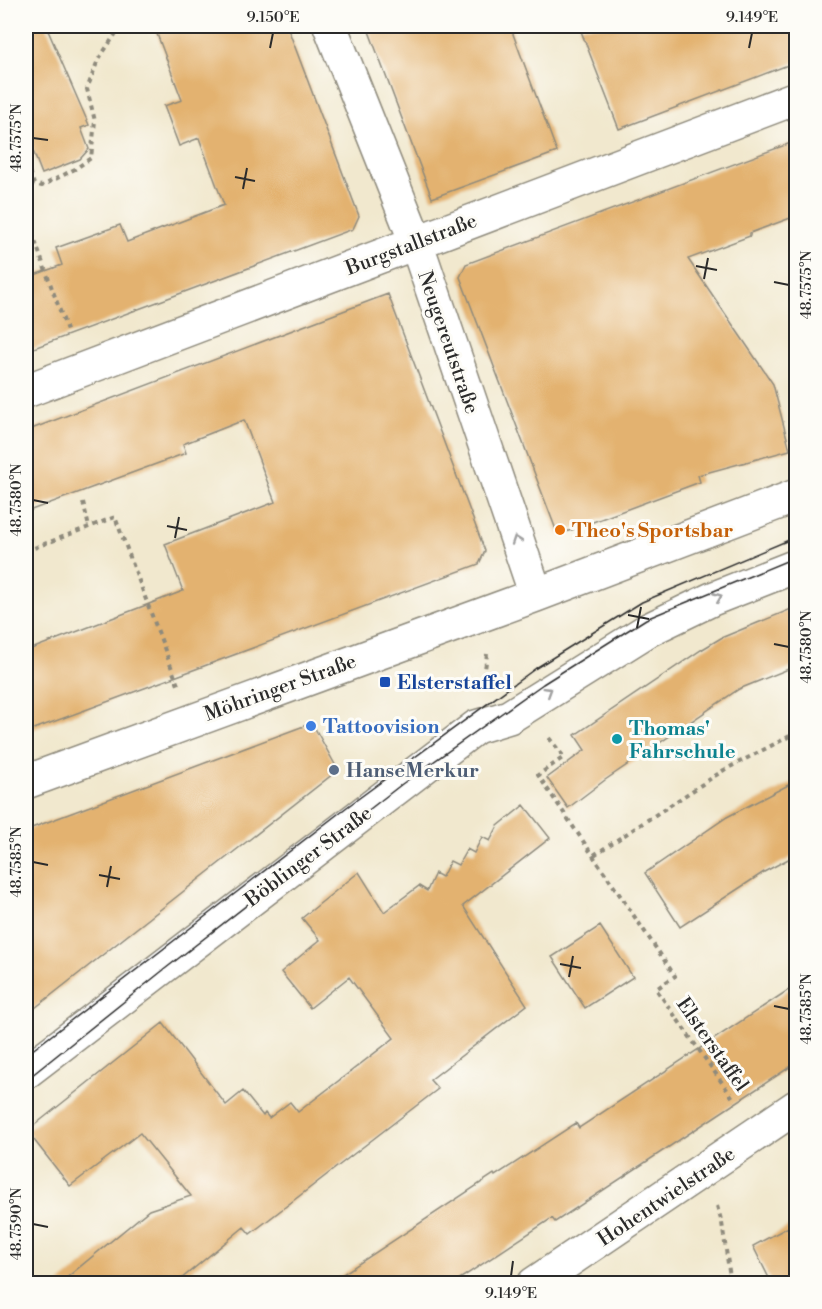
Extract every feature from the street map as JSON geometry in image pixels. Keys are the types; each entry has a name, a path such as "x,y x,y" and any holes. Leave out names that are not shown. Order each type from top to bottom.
{"street":[{"name":"Neugereutstraße","path":"330,26 416,242 536,595"},
{"name":"Burgstallstraße","path":"26,391 796,98"},
{"path":"536,595 796,496"},
{"name":"Böblinger Straße","path":"26,1072 476,727 508,717 648,630 712,599 796,566"},
{"name":"Möhringer Straße","path":"26,782 536,595"},
{"name":"Hohentwielstraße","path":"534,1284 796,1107"}],"path":[{"path":"26,164 34,184 42,186 91,158 95,122 87,89 98,60 121,26"},
{"path":"26,216 82,370"},
{"path":"82,502 89,527"},
{"path":"26,551 115,517 191,720"},
{"path":"594,855 724,770 796,733"},
{"name":"Elsterstaffel","path":"551,738 564,757 538,775 675,976 656,989 740,1108"},
{"path":"722,1223 731,1284"}],"building":[{"path":"26,26 46,26 89,125 81,128 89,149 80,159 42,174 26,133"},
{"path":"154,26 287,26 359,216 353,229 26,351 26,278 62,265 56,248 120,225 127,242 224,205 199,138 179,146 164,106 182,100"},
{"path":"367,26 510,26 557,152 432,198"},
{"path":"579,26 796,26 796,62 619,129"},
{"path":"796,141 796,216 688,259 773,384 790,450 698,475 700,482 558,535 460,277 466,264"},
{"path":"388,294 485,551 479,564 26,732 26,651 183,591 165,544 275,502 244,420 183,444 186,453 26,512 26,431"},
{"path":"796,607 796,666 739,689 605,780 568,808 547,778 585,750 575,735 721,638"},
{"path":"312,723 338,770 26,1015 26,830"},
{"path":"796,781 796,855 764,872 680,927 645,873 727,817"},
{"path":"524,805 550,838 463,906 527,1005 430,1080 438,1089 250,1234 244,1227 175,1284 59,1284 149,1210 191,1196 140,1133 70,1186 27,1131 163,1023 226,1105 243,1091 263,1116 265,1113 269,1118 290,1102 298,1112 394,1038 349,977 310,1008 281,972 320,940 302,918 359,872 384,912 419,886 427,891 435,873 442,877 450,861 458,865 467,849 474,853 482,837 490,841 498,826"},
{"path":"600,926 633,977 585,1008 552,957"},
{"path":"796,985 796,1063 555,1222 552,1218 452,1284 328,1284 494,1174 495,1176 576,1123 579,1128"},
{"path":"796,1223 796,1284 772,1284 753,1246"}],"tram line":[{"path":"26,1055 347,807 536,668 642,602 796,537"},
{"path":"26,1080 402,784 543,684 646,619 796,557"}],"place":[{"name":"Theo's Sportsbar","path":"560,530"},
{"name":"Elsterstaffel","path":"385,682"},
{"name":"Tattoovision","path":"311,726"},
{"name":"Thomas' Fahrschule","path":"617,739"},
{"name":"HanseMerkur","path":"334,770"}]}
